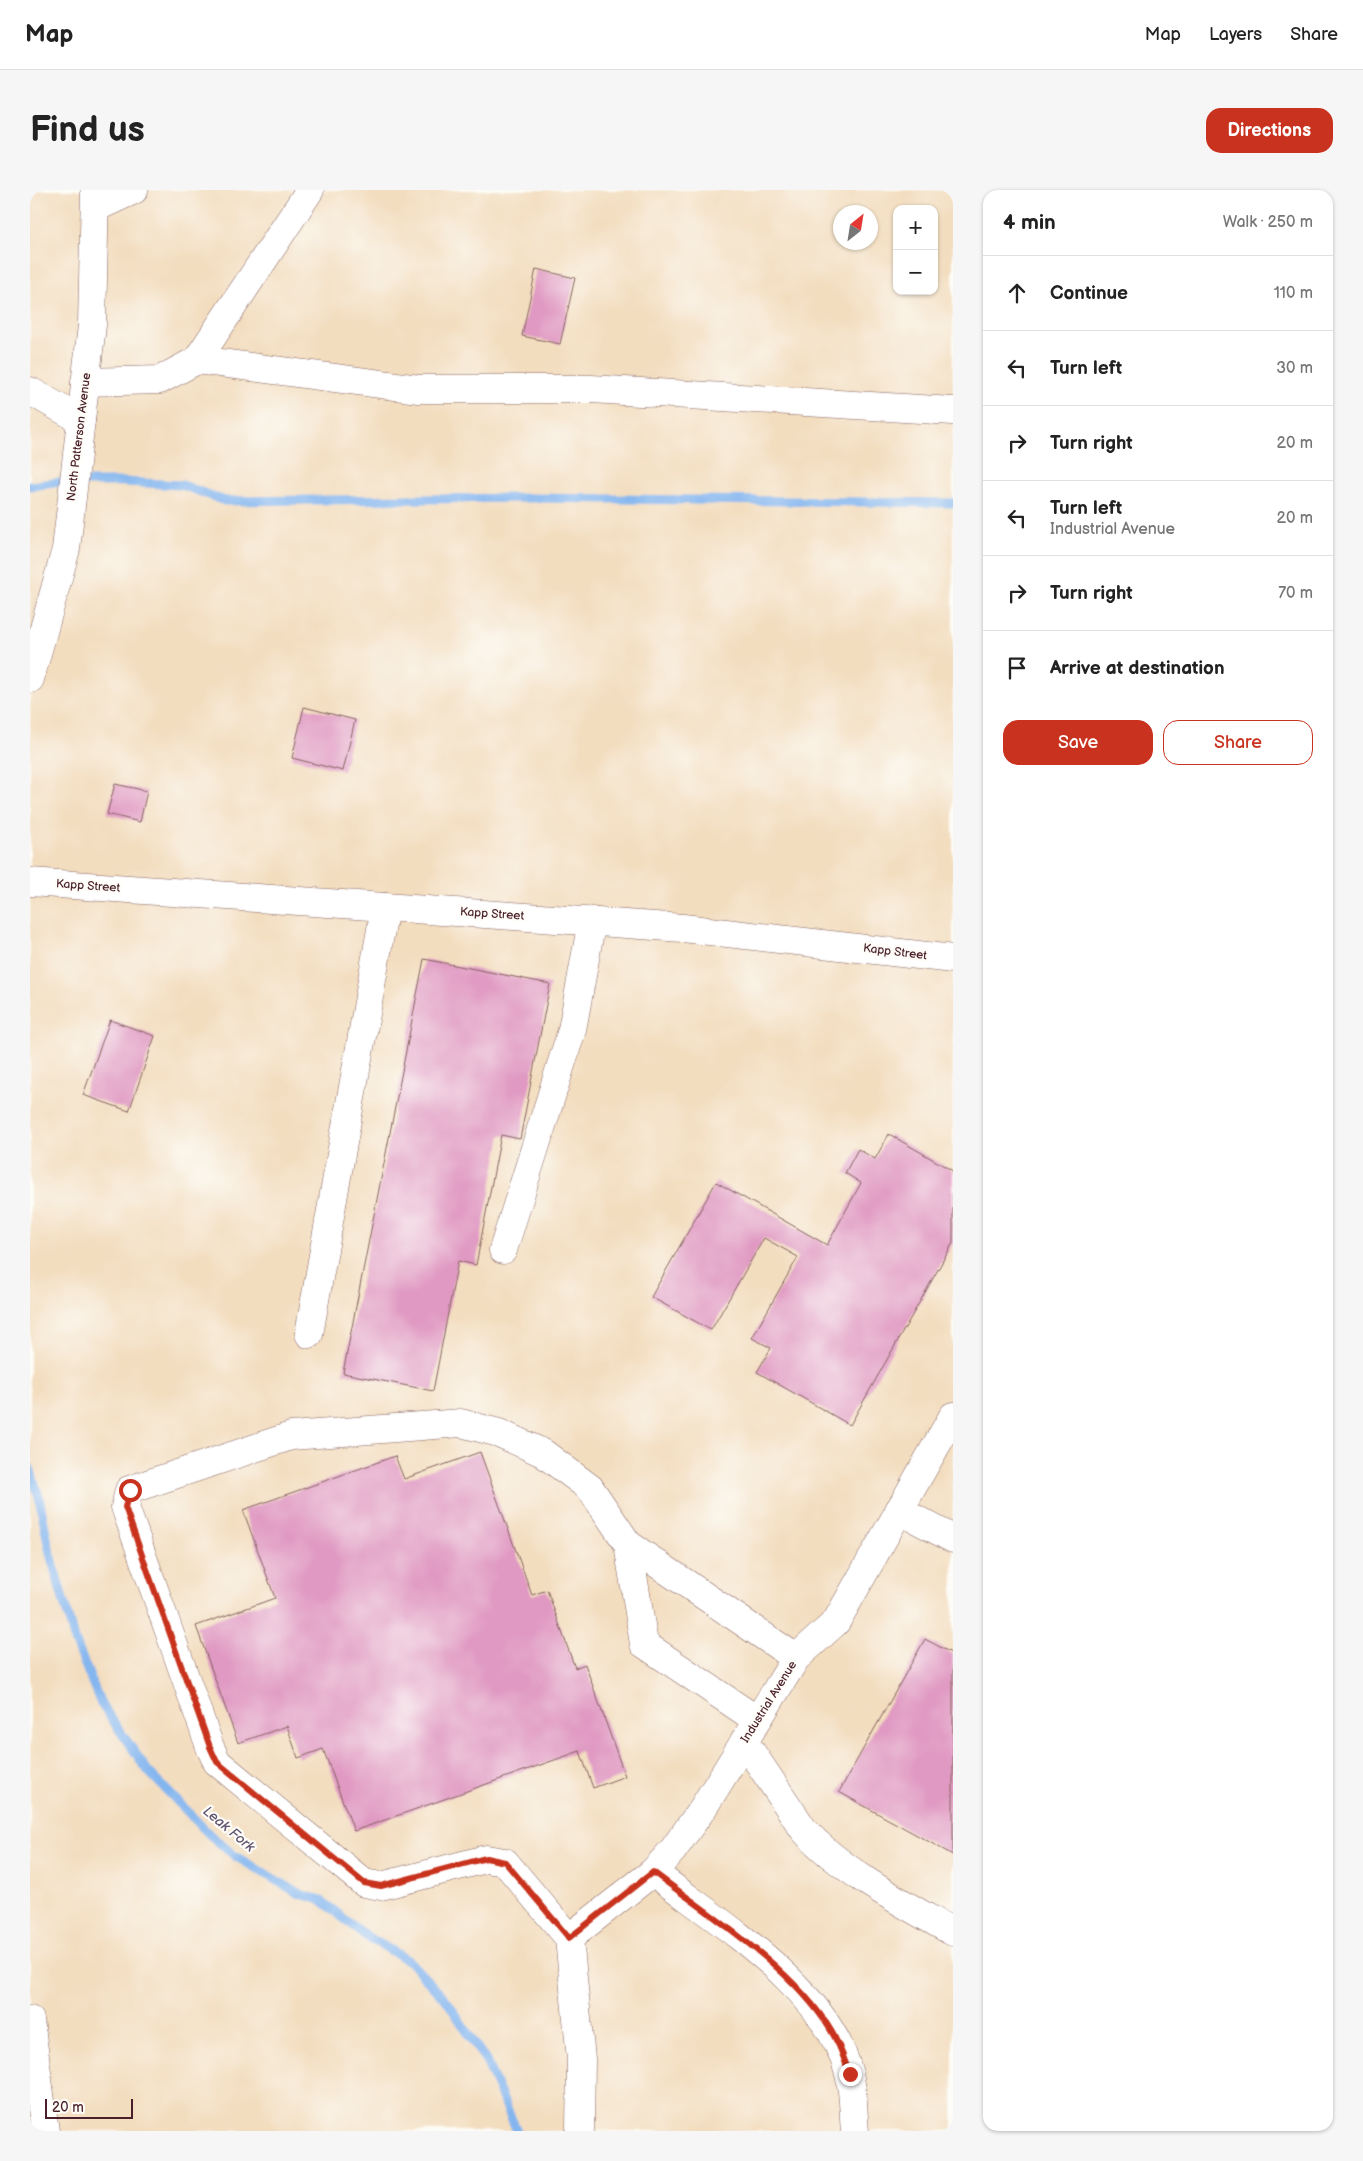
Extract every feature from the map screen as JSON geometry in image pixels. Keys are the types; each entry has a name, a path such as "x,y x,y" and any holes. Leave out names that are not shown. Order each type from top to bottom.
{"main road":[{"path":"95,199 134,190"},
{"path":"86,382 160,380 198,360 310,190"},
{"name":"North Patterson Avenue","path":"30,679 66,549 92,324 95,199"},
{"path":"198,360 419,389 591,389 953,411"},
{"path":"30,391 81,420"},
{"name":"Kapp Street","path":"30,882 683,928 953,959"},
{"path":"309,1334 385,907"},
{"path":"503,1250 572,1030 592,921"},
{"name":"Industrial Avenue","path":"569,1938 653,1872 673,1850 703,1808 796,1658 836,1622 953,1416"},
{"path":"580,2131 581,2060 569,1938 505,1862 486,1858 381,1886 364,1883 217,1762 128,1516 125,1499 130,1490 291,1436 461,1423 499,1433 543,1453 590,1488 628,1544 796,1658"},
{"path":"900,1510 953,1539"},
{"path":"628,1544 644,1644 750,1731 804,1830 814,1842 884,1893 953,1932"},
{"path":"653,1872 759,1953 802,1990 839,2045 850,2074 854,2131"},
{"path":"30,2020 44,2131"}],"building":[{"path":"536,269 575,278 560,344 522,336"},
{"path":"304,707 355,720 343,771 292,758"},
{"path":"115,784 147,791 140,822 107,814"},
{"path":"424,959 550,984 520,1139 501,1135 476,1265 458,1261 433,1391 343,1373"},
{"path":"110,1020 155,1036 129,1111 83,1095"},
{"path":"889,1134 953,1171 953,1243 850,1425 757,1372 771,1348 752,1338 798,1257 764,1238 711,1330 651,1297 716,1182 827,1245 861,1183 845,1173 858,1149 875,1159"},
{"path":"480,1452 532,1595 547,1590 575,1668 585,1664 625,1776 593,1788 580,1751 354,1831 323,1749 298,1758 287,1726 238,1743 196,1626 275,1598 243,1510 395,1456 404,1479"},
{"path":"925,1639 953,1654 953,1855 839,1792"}],"waterway":[{"path":"30,486 61,482 123,482 182,485 225,501 531,498 953,503"},
{"name":"Leak Fork","path":"30,1468 39,1497 50,1553 74,1638 101,1704 148,1771 210,1835 235,1856 300,1894 321,1900 363,1934 409,1961 447,2001 486,2061 517,2131"}],"route":[{"path":"130,1490 125,1499 125,1507 217,1762 364,1883 381,1886 486,1858 505,1862 569,1938 653,1872 759,1953 802,1990 839,2045 850,2074"}]}
